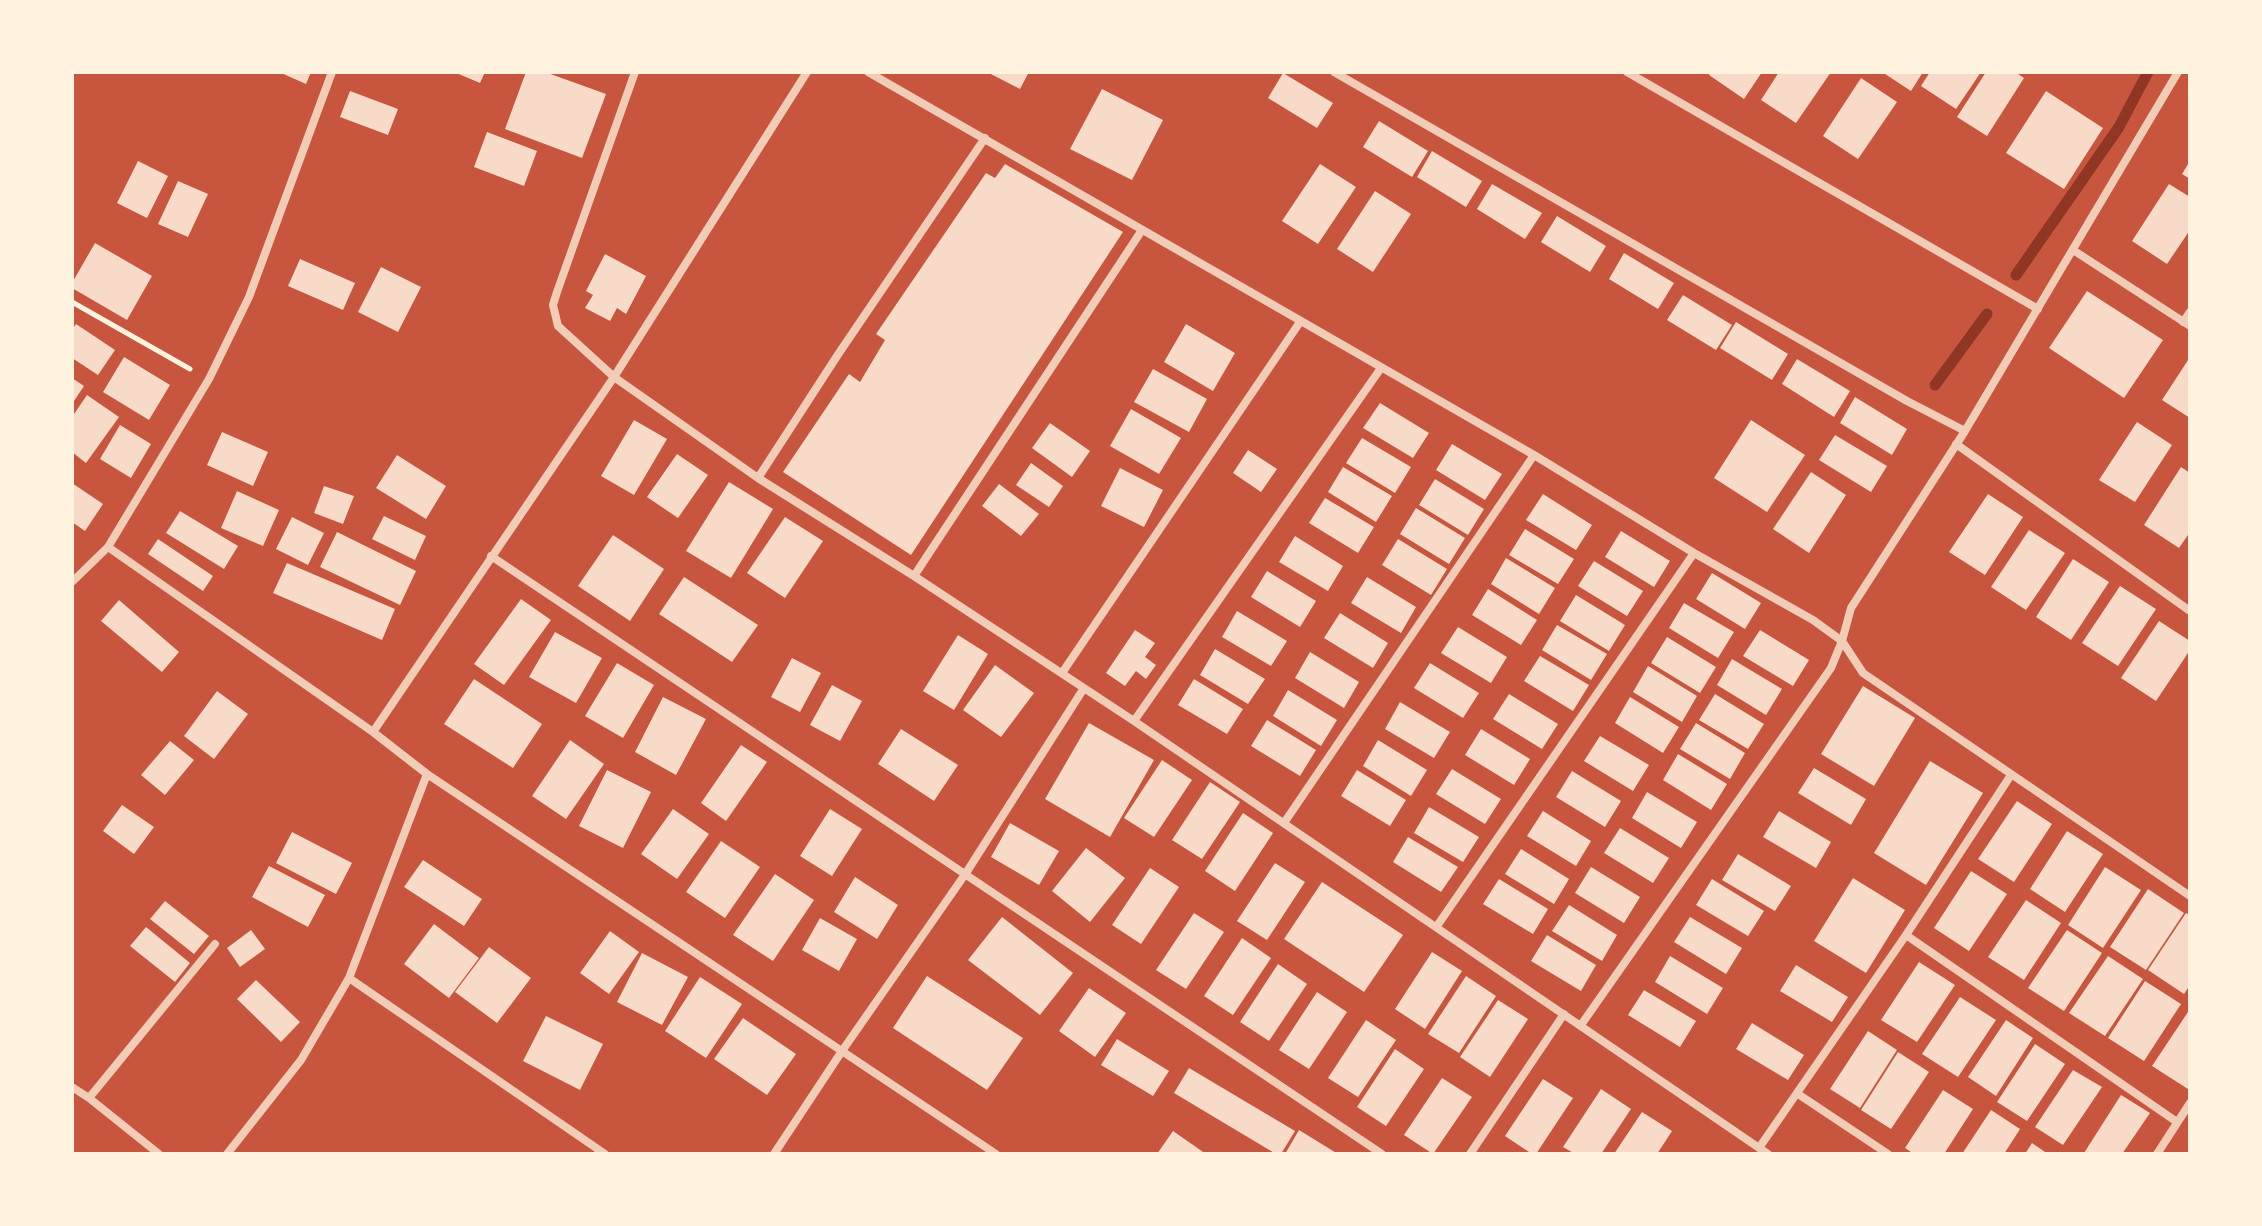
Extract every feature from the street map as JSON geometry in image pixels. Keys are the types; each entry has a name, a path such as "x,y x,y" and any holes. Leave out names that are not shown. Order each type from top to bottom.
{"street":[{"path":"72,582 108,547 209,379 249,297 332,72"},
{"path":"373,732 614,377 807,72"},
{"path":"868,72 1534,455 1694,553 1813,620 1842,641 1863,673 2190,896"},
{"path":"1334,72 1907,401 1965,431"},
{"path":"1627,72 2038,309"},
{"path":"1581,1025 1831,668 1851,608 1965,431 2178,72"},
{"path":"632,73 553,305 558,326 614,377 758,478 1134,721 1768,1154"},
{"path":"758,478 985,138"},
{"path":"914,576 1142,230"},
{"path":"2073,250 2186,324 2190,312"},
{"path":"1062,673 1300,322"},
{"path":"1134,721 1381,368"},
{"path":"1956,444 2190,611"},
{"path":"1284,823 1534,455"},
{"path":"108,547 373,732 427,774 996,1154"},
{"path":"1437,926 1694,553"},
{"path":"491,556 1382,1154"},
{"path":"774,1154 966,873 1084,688"},
{"path":"227,1154 301,1060 349,978 427,774"},
{"path":"1759,1148 1906,935 2011,775"},
{"path":"1906,935 2177,1122"},
{"path":"89,1098 215,944"},
{"path":"349,978 605,1154"},
{"path":"1470,1154 1564,1014"},
{"path":"72,1087 159,1154"},
{"path":"1798,1094 1888,1154"},
{"path":"2157,1154 2190,1103"}],"path":[{"path":"72,302 209,379"}],"building":[{"path":"279,72 311,72 306,84"},
{"path":"454,72 485,72 480,83"},
{"path":"526,72 545,72 606,94 582,158 505,129"},
{"path":"987,72 1029,72 1020,89"},
{"path":"1711,72 1762,72 1744,99 1709,75"},
{"path":"1779,72 1831,72 1796,123 1761,100"},
{"path":"1882,72 1923,72 1911,91"},
{"path":"1930,72 1981,72 1956,109 1921,86"},
{"path":"1986,72 2015,72 2024,78 1987,136 1957,117"},
{"path":"1283,73 1333,103 1317,128 1268,98"},
{"path":"1861,78 1897,102 1858,159 1823,136"},
{"path":"1102,89 1163,120 1132,180 1070,149"},
{"path":"350,91 398,109 388,135 340,117"},
{"path":"2046,91 2103,128 2064,189 2006,153"},
{"path":"1379,121 1428,151 1412,177 1363,147"},
{"path":"487,132 537,151 524,186 474,167"},
{"path":"1432,151 1482,181 1466,207 1417,177"},
{"path":"138,161 168,176 147,218 117,203"},
{"path":"2190,161 2190,179 2182,174"},
{"path":"1005,164 1123,232 911,555 783,472 849,374 860,382 885,340 876,334 986,173 995,178"},
{"path":"1320,164 1356,187 1318,244 1282,221"},
{"path":"178,181 208,194 188,237 158,224"},
{"path":"1492,184 1542,213 1525,239 1477,209"},
{"path":"2169,184 2190,197 2190,230 2167,264 2132,241"},
{"path":"1375,191 1411,214 1373,272 1337,249"},
{"path":"1557,216 1606,246 1590,272 1541,242"},
{"path":"95,243 152,276 127,320 72,288"},
{"path":"1624,253 1674,283 1658,309 1609,279"},
{"path":"605,254 646,276 626,314 617,308 610,321 585,308 593,295 586,291"},
{"path":"300,259 355,283 343,310 288,286"},
{"path":"381,267 421,287 398,332 358,312"},
{"path":"2087,291 2163,340 2124,398 2049,348"},
{"path":"1683,295 1732,325 1716,350 1667,320"},
{"path":"1736,322 1788,354 1772,380 1720,348"},
{"path":"76,324 115,350 98,375 72,358 72,330"},
{"path":"1186,324 1235,353 1213,391 1164,362"},
{"path":"124,357 170,385 149,420 103,392"},
{"path":"2190,357 2190,418 2162,400"},
{"path":"1797,359 1850,391 1834,417 1782,384"},
{"path":"1153,369 1207,399 1189,432 1134,402"},
{"path":"72,378 84,386 72,404"},
{"path":"87,395 119,417 86,463 72,452 72,417"},
{"path":"1855,397 1907,429 1892,455 1840,423"},
{"path":"1380,403 1429,433 1413,458 1363,428"},
{"path":"1131,409 1181,438 1159,474 1110,446"},
{"path":"634,420 667,439 634,495 601,476"},
{"path":"1751,420 1805,455 1767,512 1714,478"},
{"path":"2137,422 2172,445 2135,502 2099,480"},
{"path":"1050,423 1090,451 1072,477 1032,448"},
{"path":"120,425 151,444 131,478 100,459"},
{"path":"222,432 268,452 253,486 207,465"},
{"path":"1835,435 1887,466 1871,492 1819,460"},
{"path":"1362,438 1411,467 1395,493 1346,463"},
{"path":"1452,444 1502,474 1485,500 1436,470"},
{"path":"1248,450 1277,469 1261,492 1233,473"},
{"path":"677,454 708,475 678,518 647,497"},
{"path":"397,455 446,486 426,519 376,488"},
{"path":"1031,463 1063,486 1049,507 1016,485"},
{"path":"1343,467 1392,496 1376,522 1328,492"},
{"path":"2181,467 2190,473 2190,532 2179,548 2144,525"},
{"path":"1120,468 1163,490 1144,527 1101,506"},
{"path":"1811,472 1846,495 1809,553 1773,529"},
{"path":"1435,479 1484,509 1468,535 1419,505"},
{"path":"729,482 773,509 731,578 686,551"},
{"path":"72,483 103,504 85,531 72,522"},
{"path":"999,484 1039,514 1021,536 982,506"},
{"path":"324,486 354,496 343,524 314,513"},
{"path":"237,491 279,510 263,546 221,528"},
{"path":"1543,494 1592,525 1576,550 1526,520"},
{"path":"1988,494 2023,517 1985,575 1949,552"},
{"path":"1325,498 1374,527 1358,553 1309,523"},
{"path":"1416,508 1465,538 1449,564 1400,534"},
{"path":"180,511 238,546 224,569 166,533"},
{"path":"384,516 426,536 415,560 372,539"},
{"path":"292,517 324,533 308,565 276,549"},
{"path":"785,517 823,541 785,598 747,573"},
{"path":"1525,529 1574,559 1558,584 1509,555"},
{"path":"2029,530 2065,553 2026,610 1991,587"},
{"path":"1621,531 1670,561 1654,587 1605,557"},
{"path":"337,532 416,571 400,605 320,567"},
{"path":"613,535 664,569 630,621 578,586"},
{"path":"1295,536 1343,566 1328,591 1279,562"},
{"path":"158,539 213,576 203,591 148,554"},
{"path":"1398,539 1447,569 1431,595 1382,565"},
{"path":"1506,558 1555,588 1539,614 1491,584"},
{"path":"2073,559 2109,582 2071,640 2036,617"},
{"path":"1594,561 1643,591 1627,616 1578,586"},
{"path":"287,563 395,609 382,640 273,593"},
{"path":"1267,571 1316,601 1300,627 1251,597"},
{"path":"1712,573 1761,603 1745,629 1696,599"},
{"path":"684,577 758,625 732,662 659,614"},
{"path":"1367,577 1416,607 1401,633 1351,603"},
{"path":"2120,586 2156,609 2118,666 2082,643"},
{"path":"1488,589 1537,620 1521,645 1472,615"},
{"path":"1576,595 1625,625 1609,651 1560,621"},
{"path":"521,599 551,620 504,685 474,664"},
{"path":"119,600 179,652 162,672 101,621"},
{"path":"1684,603 1734,632 1718,658 1669,628"},
{"path":"1237,611 1287,641 1271,666 1222,637"},
{"path":"1340,613 1388,643 1373,668 1324,638"},
{"path":"2159,621 2190,641 2190,650 2156,701 2121,678"},
{"path":"1557,625 1607,654 1591,680 1542,650"},
{"path":"1458,627 1507,657 1491,683 1441,653"},
{"path":"1135,630 1155,643 1145,657 1156,665 1146,679 1136,671 1125,686 1106,673"},
{"path":"1760,630 1809,660 1793,686 1743,656"},
{"path":"555,632 602,658 576,703 529,677"},
{"path":"958,635 988,654 954,710 923,691"},
{"path":"1667,637 1716,667 1700,693 1651,663"},
{"path":"1215,649 1265,679 1248,704 1200,675"},
{"path":"1310,652 1359,682 1344,708 1295,678"},
{"path":"1540,656 1589,685 1573,711 1524,681"},
{"path":"792,658 821,673 800,712 771,697"},
{"path":"1732,659 1782,689 1766,715 1717,685"},
{"path":"617,663 654,685 623,738 585,716"},
{"path":"1430,663 1479,693 1463,718 1414,688"},
{"path":"995,665 1034,693 1001,737 963,710"},
{"path":"1648,666 1697,696 1682,722 1633,692"},
{"path":"474,679 542,724 513,768 444,724"},
{"path":"1194,679 1243,709 1227,734 1178,705"},
{"path":"832,685 862,701 840,741 810,725"},
{"path":"1863,686 1915,718 1874,786 1821,754"},
{"path":"1288,690 1337,720 1321,746 1273,716"},
{"path":"217,691 248,714 214,759 184,736"},
{"path":"1509,694 1558,724 1542,749 1493,719"},
{"path":"1715,694 1764,724 1748,749 1699,720"},
{"path":"663,697 706,719 676,775 635,752"},
{"path":"1630,697 1679,727 1663,753 1615,723"},
{"path":"1400,702 1450,732 1434,758 1385,729"},
{"path":"1267,720 1316,750 1300,776 1251,746"},
{"path":"1089,723 1154,760 1110,837 1045,799"},
{"path":"1696,723 1745,753 1730,779 1680,749"},
{"path":"901,729 958,765 934,801 878,764"},
{"path":"1481,729 1530,759 1514,785 1465,755"},
{"path":"1600,736 1649,765 1633,791 1584,761"},
{"path":"570,740 604,764 566,819 532,796"},
{"path":"1378,740 1427,770 1411,796 1363,766"},
{"path":"170,741 194,760 165,795 141,775"},
{"path":"741,745 767,762 726,821 701,803"},
{"path":"1678,754 1727,784 1711,810 1663,780"},
{"path":"1162,760 1192,780 1154,837 1124,818"},
{"path":"1930,761 1983,793 1926,885 1874,853"},
{"path":"1814,768 1866,799 1851,825 1798,793"},
{"path":"1452,769 1501,799 1485,824 1436,794"},
{"path":"607,770 651,792 623,848 579,826"},
{"path":"1357,770 1406,800 1390,826 1341,796"},
{"path":"1572,771 1621,801 1605,827 1556,797"},
{"path":"1210,782 1240,802 1202,859 1172,840"},
{"path":"1647,792 1697,822 1681,848 1632,818"},
{"path":"2017,801 2052,824 2014,882 1978,859"},
{"path":"122,805 154,827 134,854 103,831"},
{"path":"1429,807 1479,837 1463,862 1414,833"},
{"path":"673,809 709,834 677,879 641,854"},
{"path":"830,809 862,829 832,876 800,856"},
{"path":"1543,811 1591,841 1576,866 1527,836"},
{"path":"1779,811 1831,842 1816,868 1763,837"},
{"path":"1243,813 1273,833 1235,891 1205,871"},
{"path":"1010,823 1059,851 1039,885 991,857"},
{"path":"1620,828 1669,858 1653,883 1604,853"},
{"path":"2067,831 2103,854 2065,912 2030,889"},
{"path":"292,832 352,863 336,894 276,863"},
{"path":"1408,837 1458,867 1441,892 1393,862"},
{"path":"721,841 760,867 725,918 686,892"},
{"path":"1086,848 1125,878 1090,922 1052,891"},
{"path":"1521,849 1569,879 1554,904 1505,874"},
{"path":"1738,854 1791,886 1775,911 1722,880"},
{"path":"423,860 482,899 464,926 404,887"},
{"path":"1275,863 1305,882 1267,940 1237,921"},
{"path":"269,866 325,895 308,927 252,897"},
{"path":"1591,867 1640,897 1624,923 1575,893"},
{"path":"2105,867 2141,890 2103,948 2068,925"},
{"path":"1150,868 1179,887 1141,944 1112,925"},
{"path":"1971,871 2007,894 1969,951 1934,928"},
{"path":"775,874 814,900 773,961 733,935"},
{"path":"855,877 898,905 877,939 834,912"},
{"path":"1853,878 1905,910 1866,973 1814,941"},
{"path":"1499,879 1548,909 1533,934 1483,904"},
{"path":"1712,879 1764,911 1748,936 1696,905"},
{"path":"1322,882 1403,935 1364,992 1284,939"},
{"path":"2148,889 2184,913 2146,970 2110,947"},
{"path":"2026,900 2061,923 2024,980 1988,957"},
{"path":"165,901 209,936 194,954 150,919"},
{"path":"1569,905 1617,935 1602,961 1552,931"},
{"path":"1194,913 1224,932 1186,989 1156,970"},
{"path":"2186,913 2190,915 2190,985 2184,994 2148,970"},
{"path":"1002,917 1073,973 1040,1015 968,960"},
{"path":"1690,917 1742,948 1726,974 1674,942"},
{"path":"820,918 857,939 839,971 802,950"},
{"path":"434,924 479,958 449,998 404,964"},
{"path":"146,927 190,963 175,982 130,946"},
{"path":"251,930 265,949 240,967 227,948"},
{"path":"2067,930 2102,953 2064,1011 2028,988"},
{"path":"610,931 639,952 609,994 580,973"},
{"path":"1547,935 1596,965 1581,991 1531,961"},
{"path":"1242,938 1271,958 1233,1015 1204,996"},
{"path":"489,947 531,978 497,1023 455,992"},
{"path":"1432,952 1462,971 1425,1029 1395,1009"},
{"path":"642,953 688,977 662,1025 617,1002"},
{"path":"1670,956 1723,988 1707,1014 1655,982"},
{"path":"2108,956 2143,979 2105,1036 2069,1013"},
{"path":"1919,962 1955,985 1917,1042 1881,1020"},
{"path":"1278,964 1307,984 1269,1041 1240,1022"},
{"path":"1796,965 1848,997 1832,1022 1780,991"},
{"path":"927,976 1023,1038 987,1090 893,1028"},
{"path":"1466,976 1496,996 1459,1053 1428,1034"},
{"path":"700,977 742,1004 706,1058 665,1031"},
{"path":"256,980 300,1022 281,1042 237,999"},
{"path":"2145,981 2181,1004 2144,1061 2108,1038"},
{"path":"1089,988 1126,1013 1095,1057 1059,1031"},
{"path":"1644,990 1696,1021 1680,1047 1628,1015"},
{"path":"1317,992 1347,1012 1309,1069 1279,1050"},
{"path":"1960,997 1996,1020 1958,1077 1922,1054"},
{"path":"1498,1000 1528,1019 1490,1077 1460,1057"},
{"path":"2190,1009 2190,1085 2188,1089 2152,1066"},
{"path":"546,1016 603,1044 580,1090 523,1061"},
{"path":"743,1018 796,1054 767,1095 714,1059"},
{"path":"1366,1020 1396,1040 1358,1097 1328,1078"},
{"path":"2006,1020 2033,1038 1996,1096 1968,1077"},
{"path":"1752,1023 1804,1055 1788,1080 1736,1049"},
{"path":"1868,1031 1897,1050 1860,1108 1830,1089"},
{"path":"1117,1039 1169,1071 1153,1096 1101,1065"},
{"path":"2035,1044 2065,1064 2027,1121 1997,1102"},
{"path":"1395,1049 1424,1069 1386,1126 1357,1107"},
{"path":"1898,1052 1929,1072 1891,1129 1861,1110"},
{"path":"1189,1068 1295,1131 1281,1154 1276,1154 1174,1093"},
{"path":"2073,1070 2102,1087 2063,1145 2035,1127"},
{"path":"1442,1078 1472,1097 1433,1154 1404,1135"},
{"path":"1543,1079 1573,1098 1536,1154 1532,1154 1505,1136"},
{"path":"1601,1089 1631,1109 1601,1154 1575,1154 1563,1147"},
{"path":"1943,1090 1973,1109 1944,1154 1914,1154 1905,1148"},
{"path":"2121,1095 2150,1113 2122,1154 2085,1154 2084,1153"},
{"path":"1991,1110 2020,1129 2004,1154 1962,1154"},
{"path":"1642,1112 1672,1131 1657,1154 1614,1154"},
{"path":"1299,1130 1338,1154 1285,1154"},
{"path":"1173,1131 1206,1154 1157,1154"},
{"path":"2032,1143 2048,1154 2025,1154"}],"waterway":[{"path":"2016,275 2119,127 2148,72"},
{"path":"1935,385 1987,314"}]}
